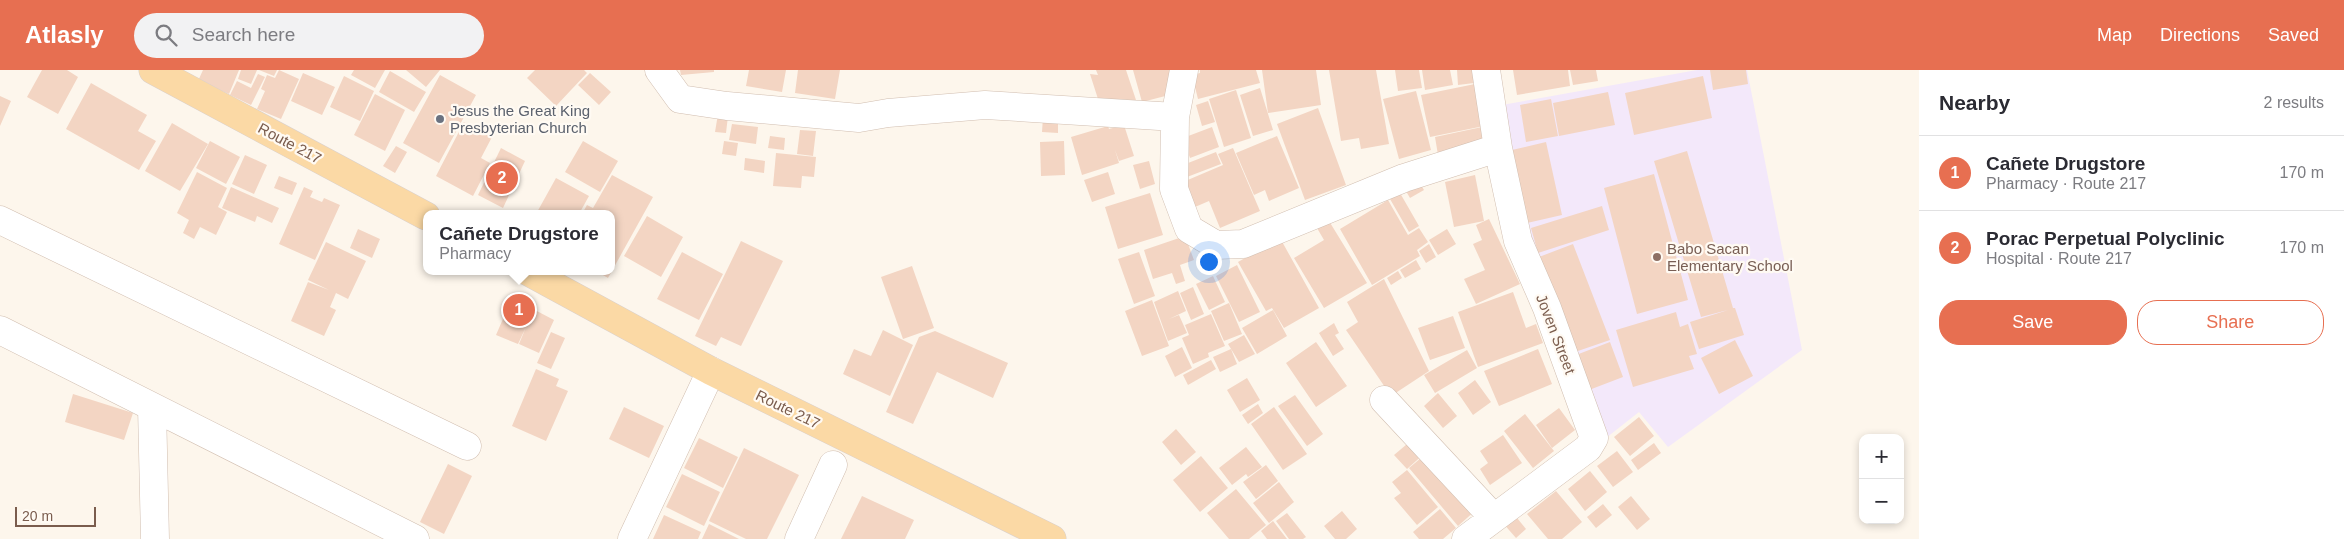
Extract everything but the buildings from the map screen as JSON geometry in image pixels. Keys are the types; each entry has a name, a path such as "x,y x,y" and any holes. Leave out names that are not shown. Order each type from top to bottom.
{"main road":[{"name":"Route 217","path":"153,70 423,214"},
{"name":"Route 217","path":"534,275 711,371 1052,539"}],"street":[{"path":"659,70 680,100 827,116 859,118 888,113 986,105 1175,117"},
{"path":"1184,70 1175,117 1174,189 1189,229 1216,245 1243,244 1404,178 1498,148"},
{"name":"Joven Street","path":"1466,539 1588,448 1594,438 1546,308 1518,241 1498,148 1486,70"},
{"path":"0,220 467,446"},
{"path":"0,330 415,539"},
{"path":"632,539 711,371"},
{"path":"1384,400 1493,517"},
{"path":"152,407 155,539"},
{"path":"799,539 832,465"}],"shaded area":[{"name":"Babo Sacan Elementary School","path":"1697,70 1747,70 1802,350 1668,447 1639,412 1606,438 1545,298 1496,106"}],"place":[{"name":"Jesus the Great King Presbyterian Church","path":"440,119"},
{"name":"Porac Perpetual Polyclinic","path":"502,178"},
{"name":"Babo Sacan Elementary School","path":"1657,257"},
{"name":"Cañete Drugstore","path":"519,310"}]}
